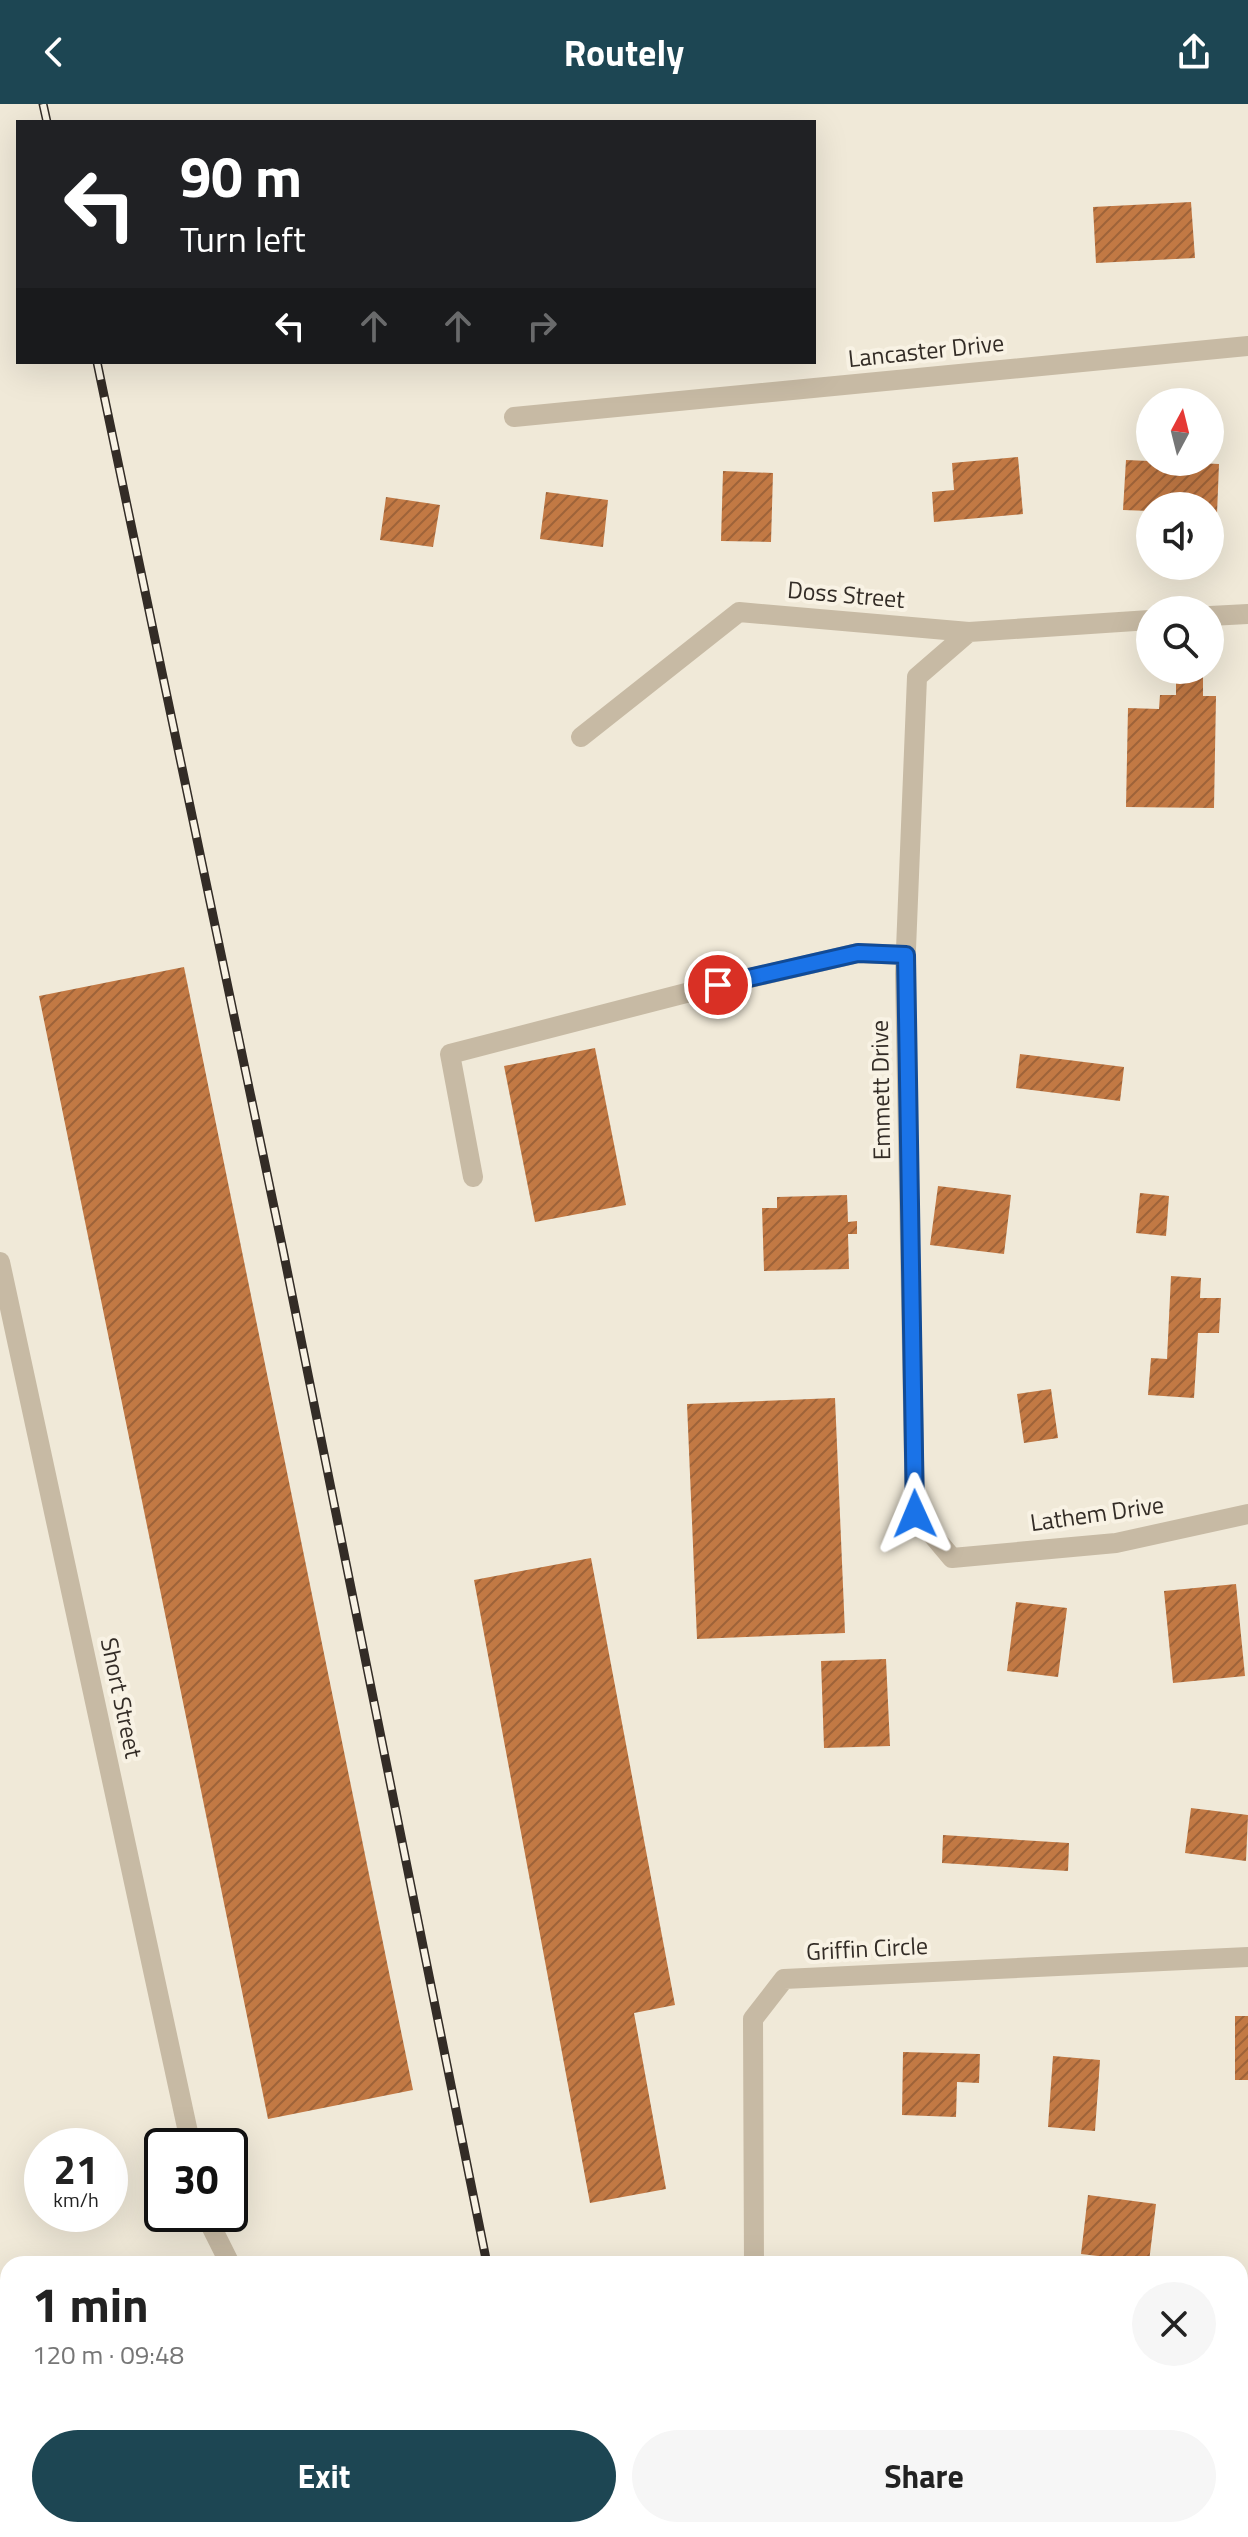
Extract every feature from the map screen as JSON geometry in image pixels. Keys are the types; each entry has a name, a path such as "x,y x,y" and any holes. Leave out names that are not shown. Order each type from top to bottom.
{"street":[{"name":"Lancaster Drive","path":"514,417 1248,346"},
{"name":"Doss Street","path":"581,737 739,612 969,632 1136,621"},
{"path":"1224,615 1248,614"},
{"name":"Emmett Drive","path":"952,1558 915,1514 906,955 917,677 969,632"},
{"path":"473,1177 450,1054 690,992 858,953 906,955"},
{"name":"Short Street","path":"0,1262 187,2128"},
{"name":"Lathem Drive","path":"952,1558 1116,1543 1248,1514"},
{"name":"Griffin Circle","path":"754,2256 753,2019 784,1979 1248,1957"},
{"path":"214,2232 226,2256"}],"building":[{"path":"1191,202 1195,258 1096,263 1093,207"},
{"path":"1018,457 1023,514 934,522 932,492 954,490 952,463"},
{"path":"1126,460 1136,460 1136,476 1219,476 1218,492 1136,492 1136,510 1123,510"},
{"path":"723,471 773,473 771,542 721,541"},
{"path":"546,492 608,500 603,547 540,539"},
{"path":"386,497 440,505 433,547 380,540"},
{"path":"1176,684 1203,684 1203,696 1216,696 1214,808 1126,807 1128,708 1159,709 1160,695 1176,695"},
{"path":"184,967 413,2090 268,2119 39,996"},
{"path":"595,1048 626,1205 535,1222 504,1066"},
{"path":"1020,1054 1124,1067 1120,1101 1016,1088"},
{"path":"938,1186 1011,1195 1004,1254 930,1245"},
{"path":"1140,1193 1169,1196 1166,1236 1136,1233"},
{"path":"847,1195 848,1222 857,1221 857,1234 848,1234 849,1269 764,1271 762,1208 777,1208 777,1197"},
{"path":"1171,1276 1201,1278 1200,1298 1221,1298 1219,1333 1198,1333 1194,1398 1148,1395 1151,1358 1167,1359"},
{"path":"1051,1389 1058,1438 1024,1443 1017,1394"},
{"path":"835,1398 845,1633 697,1639 687,1404"},
{"path":"591,1558 675,2005 634,2013 666,2189 590,2203 474,1580"},
{"path":"1236,1584 1245,1676 1173,1683 1164,1591"},
{"path":"1016,1602 1067,1608 1058,1677 1007,1671"},
{"path":"886,1659 890,1746 824,1748 821,1661"},
{"path":"1191,1808 1248,1815 1246,1861 1185,1853"},
{"path":"943,1835 1069,1843 1068,1871 942,1863"},
{"path":"1235,2016 1248,2016 1248,2080 1235,2080"},
{"path":"903,2052 980,2054 979,2083 957,2082 956,2117 902,2115"},
{"path":"1053,2056 1100,2060 1095,2131 1048,2127"},
{"path":"1088,2195 1156,2204 1150,2256 1081,2254"}],"railway":[{"path":"43,104 47,120"},
{"path":"97,364 283,1250 485,2256"}],"route":[{"path":"718,985 858,953 906,955 915,1514"}]}
